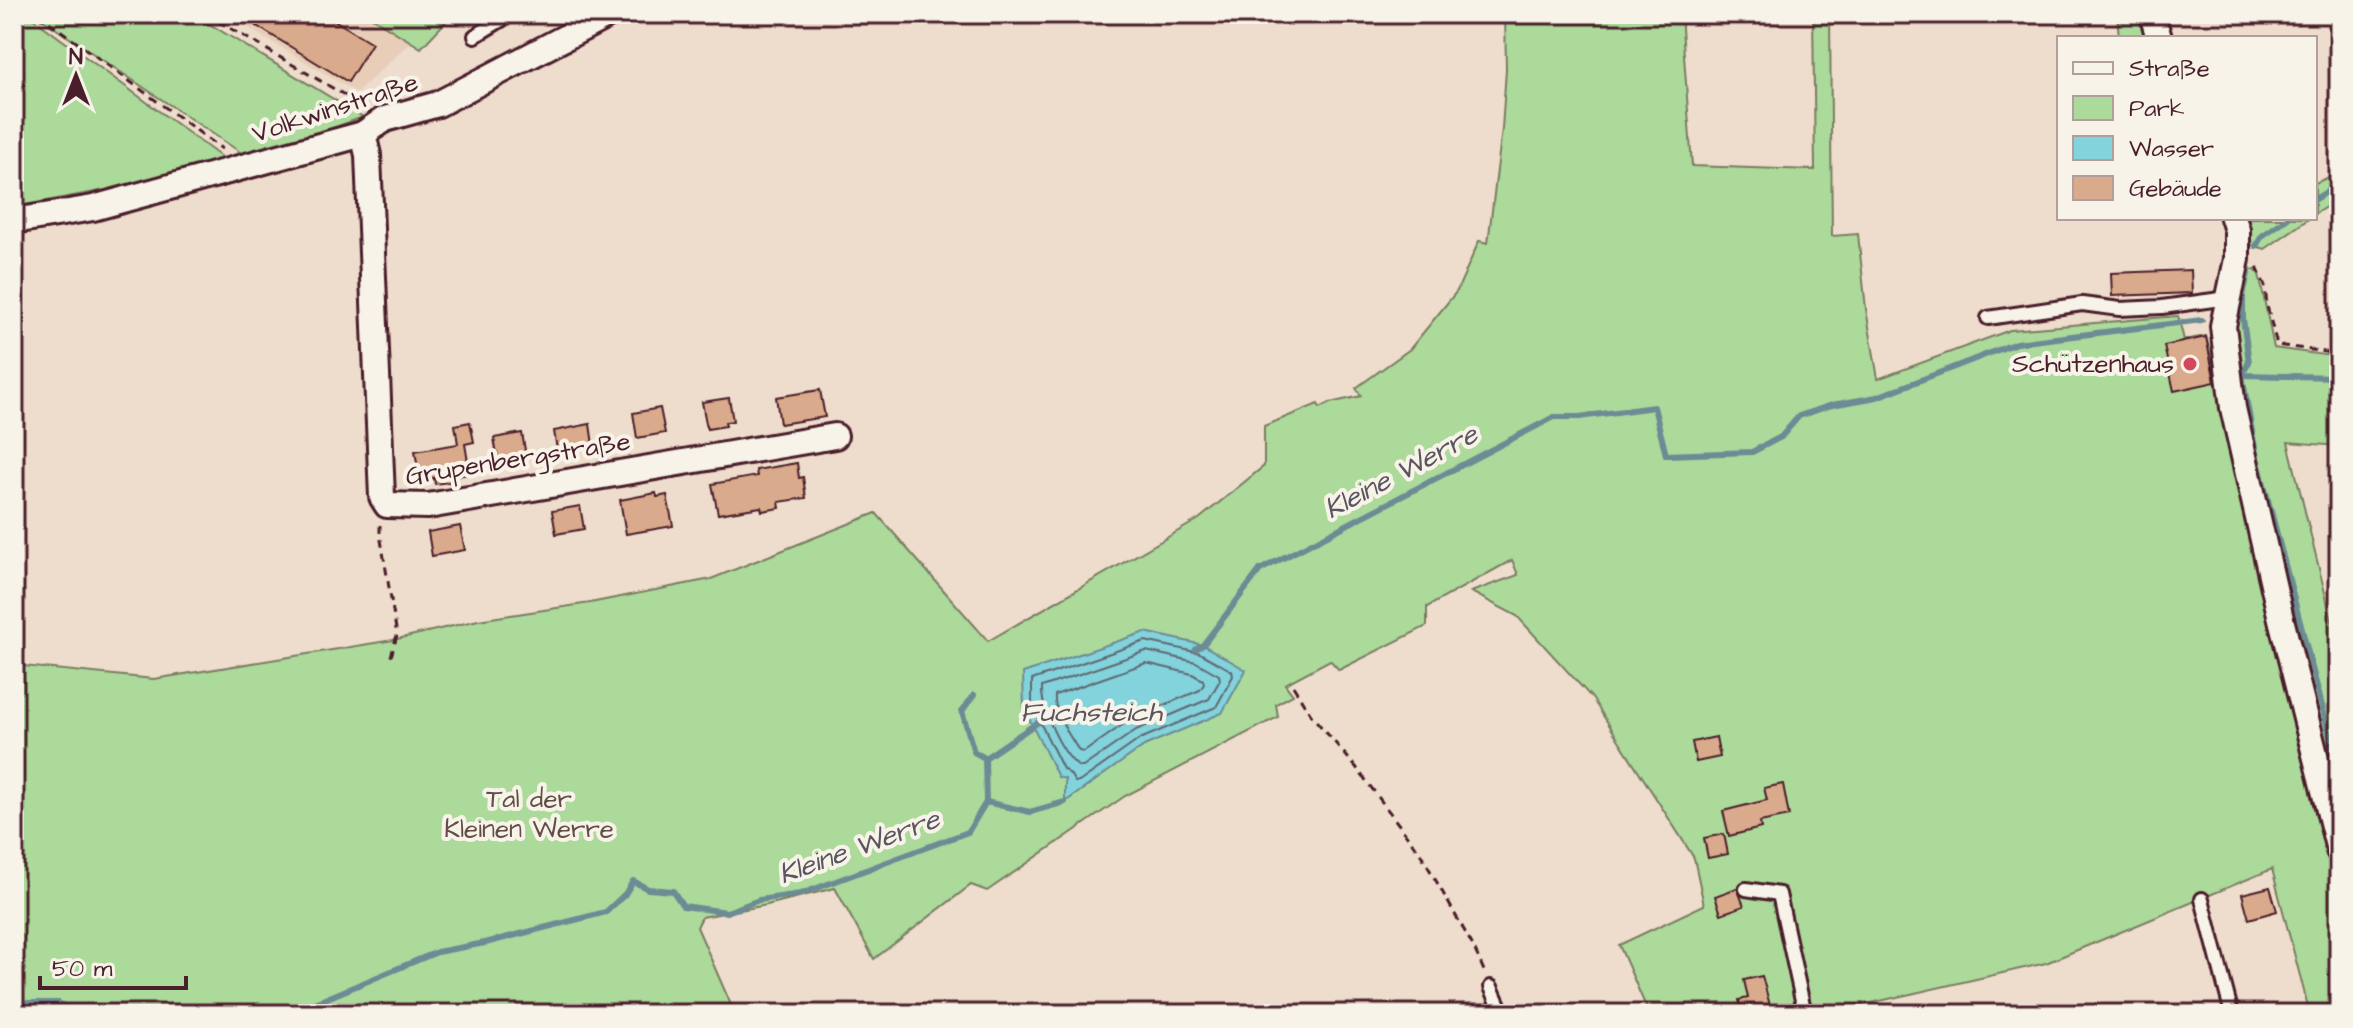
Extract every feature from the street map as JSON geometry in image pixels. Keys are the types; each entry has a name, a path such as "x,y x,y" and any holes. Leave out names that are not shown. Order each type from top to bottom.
{"street":[{"path":"2152,14 2158,36"},
{"name":"Volkwinstraße","path":"14,221 93,208 363,134 385,119 438,104 606,15"},
{"name":"Grupenbergstraße","path":"363,134 368,155 382,497 387,505 428,506 835,436"},
{"path":"2234,220 2237,230 2237,259 2223,326 2233,408 2281,619 2339,850"}],"lane":[{"path":"475,36 511,14"},
{"path":"1988,318 2082,304 2120,309 2228,298"},
{"path":"1746,889 1779,894 1805,1014"},
{"path":"2202,899 2232,1014"},
{"path":"1491,987 1503,1014"}],"path":[{"path":"38,14 245,167"},
{"path":"206,14 385,119"},
{"path":"2237,259 2259,268 2277,345 2339,354"},
{"path":"382,497 380,534 397,635 390,660"},
{"path":"1293,686 1311,715 1356,767 1422,856 1473,946 1491,987"}],"shaded area":[{"path":"225,14 440,14 357,93"}],"green space":[{"path":"14,14 27,14 224,159 132,185 14,207 14,89 24,72 14,65"},
{"path":"34,14 193,14 363,117 249,158"},
{"path":"366,14 453,14 421,48"},
{"name":"Tal der Kleinen Werre","path":"1505,14 1681,14 1692,166 1815,170 1813,14 1830,14 1832,236 1858,234 1878,379 2010,330 2178,316 2184,340 2206,336 2339,887 2339,1014 2310,1014 2272,869 2046,963 1823,1014 1649,1014 1619,945 1704,905 1694,858 1592,698 1517,616 1471,592 1518,575 1512,560 1427,607 1427,626 1339,670 1330,660 1285,684 1293,695 1276,704 1278,717 1125,796 987,891 971,885 874,959 835,888 702,917 697,927 735,1014 14,1014 14,665 154,679 393,640 478,620 590,603 711,579 876,513 988,641 1199,519 1264,466 1264,426 1318,404 1320,408 1361,396 1356,388 1410,349 1457,291 1479,241 1488,243 1502,129 1506,69"},
{"path":"2117,14 2144,14 2150,36 2119,36"},
{"path":"2339,173 2339,198 2317,213 2317,182"},
{"path":"2242,220 2307,220 2265,249 2248,244"},
{"path":"2244,269 2255,270 2259,274 2274,348 2339,357 2339,446 2288,442 2339,650 2339,795 2255,455 2242,360 2232,318"}],"water":[{"name":"Fuchsteich","path":"1145,632 1203,645 1246,670 1222,713 1144,746 1065,802 1065,779 1058,777 1024,708 1023,673"},
{"path":"14,1001 59,1001 80,1014 14,1014"}],"building":[{"path":"237,14 324,14 372,43 348,82"},
{"path":"2191,270 2192,293 2112,296 2111,273"},
{"name":"Schützenhaus","path":"2206,337 2215,382 2174,391 2164,346"},
{"path":"820,390 825,417 780,424 776,397"},
{"path":"729,398 733,421 725,422 726,426 707,429 702,402"},
{"path":"660,408 665,433 637,438 633,413"},
{"path":"470,422 474,442 465,444 470,474 449,477 450,482 435,484 434,478 420,480 415,451 458,444 455,425"},
{"path":"590,424 593,445 557,450 554,431"},
{"path":"522,433 526,456 498,461 494,438"},
{"path":"797,463 806,498 779,502 780,508 762,511 761,507 718,514 712,484 757,476 756,470"},
{"path":"656,493 657,497 667,495 673,526 626,534 620,500"},
{"path":"580,506 584,529 556,534 552,511"},
{"path":"460,526 465,550 432,556 428,532"},
{"path":"1716,737 1720,757 1696,762 1692,742"},
{"path":"1783,784 1789,816 1760,822 1761,828 1729,836 1723,811 1767,800 1764,788"},
{"path":"1724,834 1728,854 1708,858 1704,838"},
{"path":"2270,887 2277,911 2249,919 2242,894"},
{"path":"1737,888 1744,906 1721,914 1715,896"},
{"path":"1762,976 1771,1009 1742,1014 1739,1000 1748,998 1744,980"}],"waterway":[{"path":"2317,198 2339,184"},
{"path":"2256,246 2262,236 2285,220"},
{"path":"2249,269 2243,295 2249,362 2242,375 2256,454 2339,771"},
{"name":"Kleine Werre","path":"1196,649 1203,645 1260,570 1554,417 1579,417 1654,407 1666,455 1752,452 1781,437 1799,416 1832,405 1877,397 2016,343 2202,320"},
{"path":"2242,375 2339,377"},
{"path":"974,695 962,711 974,752 985,758"},
{"name":"Kleine Werre","path":"289,1014 437,952 606,912 625,894 633,881 648,889 673,891 683,906 727,912 759,900 801,894 968,832 986,802 985,758 1037,723"},
{"path":"986,802 1030,812 1065,802"}],"place":[{"name":"Schützenhaus","path":"2190,364"}]}
